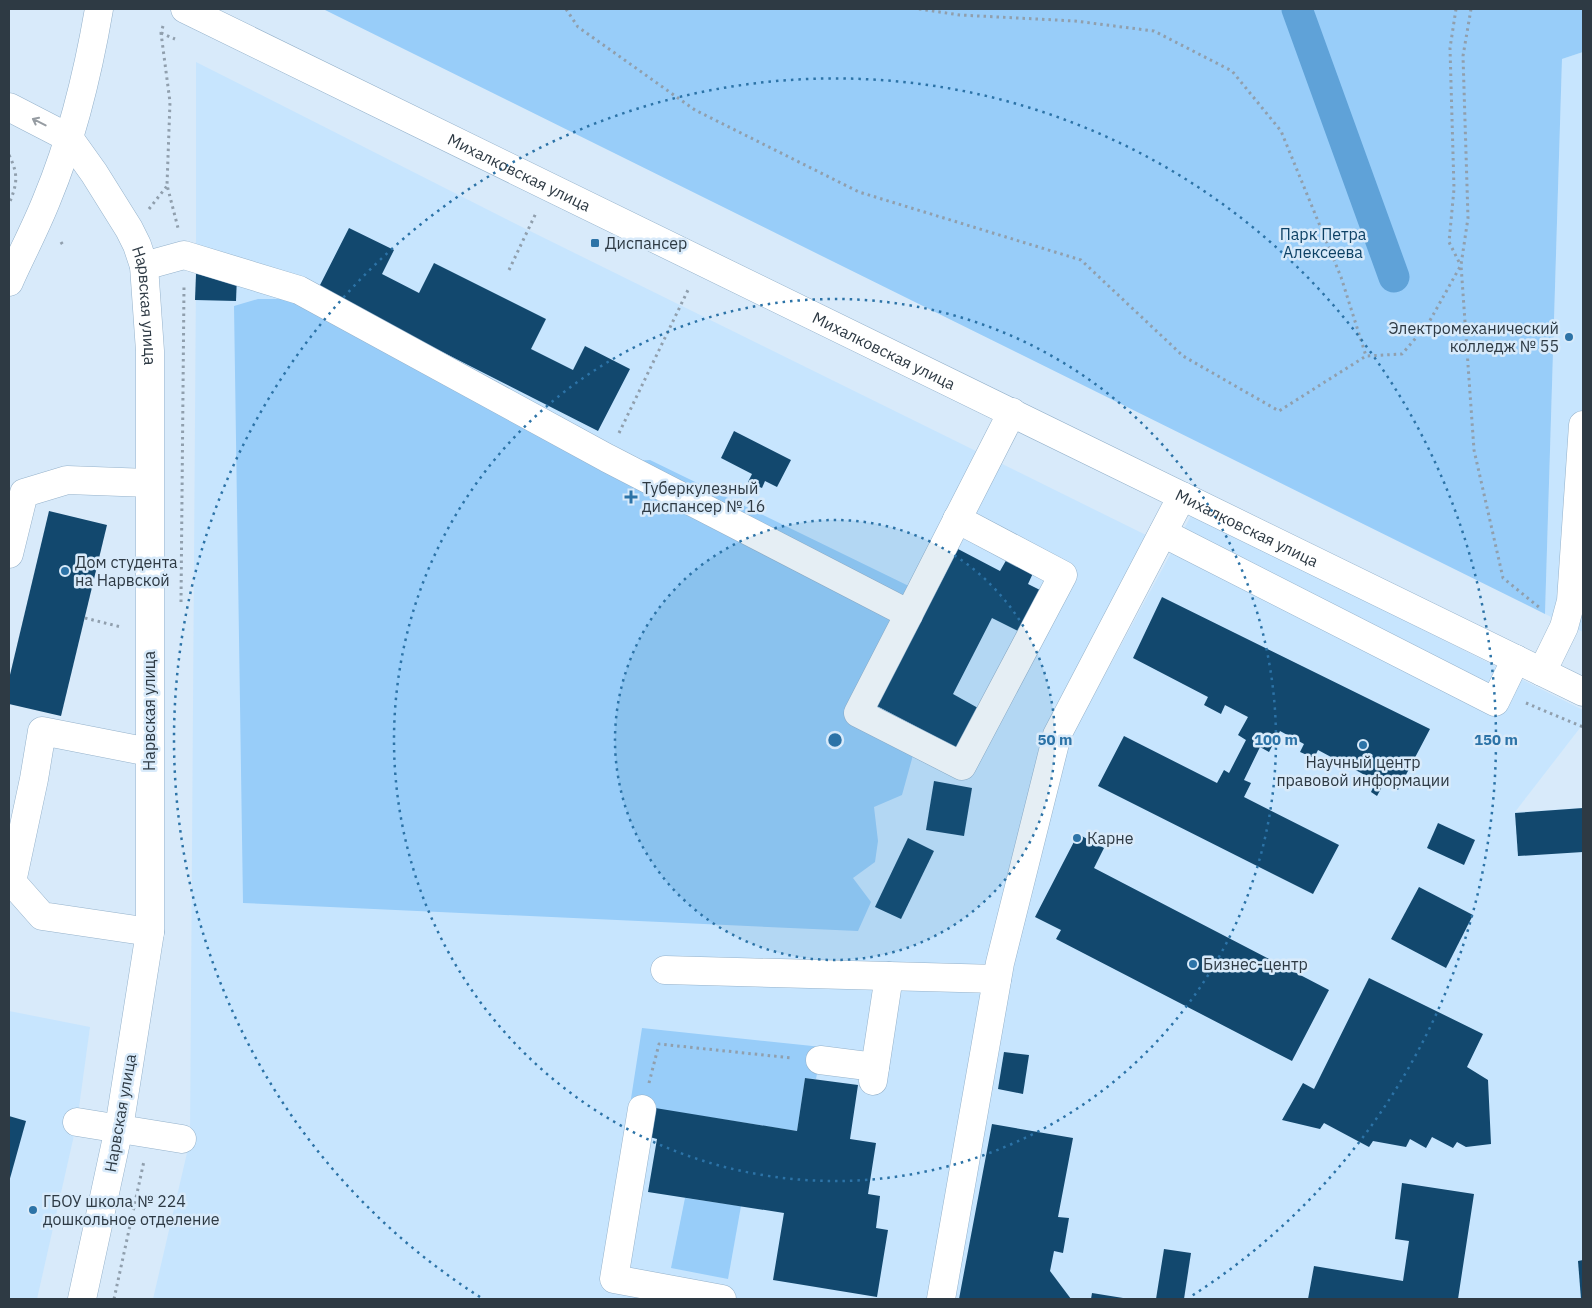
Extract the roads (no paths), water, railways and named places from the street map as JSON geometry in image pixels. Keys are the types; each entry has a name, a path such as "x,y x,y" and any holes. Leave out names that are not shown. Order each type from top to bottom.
{"street":[{"path":"9,282 47,200 68,138 90,57 99,9"},
{"name":"Михалковская улица","path":"185,9 1583,692"},
{"path":"9,107 68,138"},
{"name":"Нарвская улица","path":"68,138 94,173 137,245 144,266 150,351 150,932 119,1128 82,1299"},
{"path":"144,266 184,255 299,290 606,458 909,614"},
{"path":"957,519 1063,575 962,766 858,712 909,614 957,519 1012,412"},
{"path":"1542,672 1564,627 1578,578 1583,425"},
{"path":"9,554 24,493 67,480 149,483"},
{"path":"940,1299 999,992 1057,735 1182,496"},
{"path":"1163,533 1495,702 1516,659"},
{"path":"149,752 42,731 34,779 12,882 42,916 150,932"},
{"path":"665,970 889,976 999,992"},
{"path":"820,1060 874,1074 889,976"},
{"path":"642,1109 614,1279 722,1299"},
{"path":"77,1122 182,1139"}],"waterway":[{"path":"1297,9 1394,277"}],"place":[{"name":"Диспансер","path":"595,243"},
{"name":"Электромеханический колледж № 55","path":"1569,337"},
{"name":"Туберкулезный диспансер № 16","path":"631,497"},
{"name":"Дом студента на Нарвской","path":"65,571"},
{"name":"Научный центр правовой информации","path":"1363,745"},
{"name":"Карне","path":"1077,838"},
{"name":"Бизнес-центр","path":"1193,964"},
{"name":"ГБОУ школа № 224 дошкольное отделение","path":"33,1210"}],"park label":[{"name":"Парк Петра Алексеева","path":"1323,243"}]}
